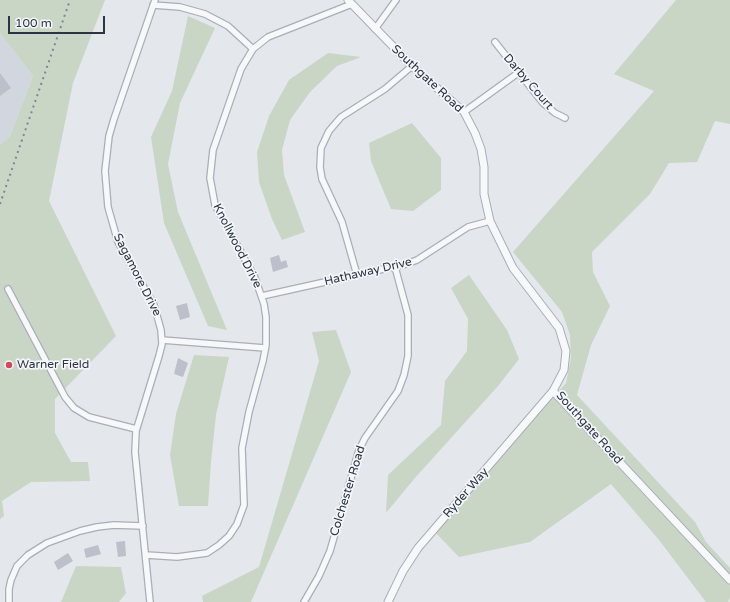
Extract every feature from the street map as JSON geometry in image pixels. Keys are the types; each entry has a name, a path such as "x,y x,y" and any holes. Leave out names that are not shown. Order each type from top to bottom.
{"street":[{"path":"375,29 396,0"},
{"path":"154,2 205,14 228,26 253,49"},
{"name":"Sagamore Drive","path":"150,602 135,452 136,429 159,356 162,340 160,322 154,305 127,260 112,225 108,207 105,171 106,154 112,124 154,2"},
{"name":"Southgate Road","path":"350,2 412,66 464,112 475,133 481,149 484,167 484,194 490,221 513,268 555,322 562,334 565,345 565,364 562,375 553,391 730,580"},
{"name":"Knollwood Drive","path":"146,555 177,557 207,553 224,541 237,524 242,511 244,498 242,448 265,348 266,317 262,296 249,266 219,214 212,196 210,178 213,150 241,69 253,49 274,34 350,2"},
{"name":"Darby Court","path":"495,42 543,103 555,113 565,118"},
{"path":"357,275 344,228 322,179 320,167 321,148 329,131 341,117 385,89 412,66"},
{"path":"464,112 518,73"},
{"name":"Hathaway Drive","path":"262,296 395,267 417,260 468,227 490,221"},
{"name":"Colchester Road","path":"304,602 319,576 330,551 358,450 398,391 404,375 408,356 408,314 395,267"},
{"path":"8,288 65,397 74,408 89,418 136,429"},
{"path":"162,340 265,348"},
{"name":"Ryder Way","path":"388,602 403,571 418,548 553,391"},
{"path":"9,602 11,580 17,566 28,555 47,543 74,532 97,527 114,525 143,526"}],"shaded area":[{"path":"0,33 33,76 10,136 0,145"}],"green space":[{"path":"0,0 105,0 73,83 49,201 116,336 55,399 55,433 71,462 88,462 90,481 31,482 2,501 4,516 0,519 0,145 10,136 33,76 0,33"},
{"path":"676,0 730,0 730,124 715,121 697,162 669,163 650,194 592,252 593,272 610,306 591,345 577,395 695,522 706,542 730,568 730,597 728,602 706,602 659,540 611,484 530,542 459,557 434,531 566,383 571,358 570,335 562,312 513,252 654,91 614,74"},
{"path":"188,16 215,28 180,103 168,164 178,212 227,330 208,326 164,223 151,137 172,91"},
{"path":"328,53 361,57 337,66 310,92 290,120 282,150 284,175 305,232 282,240 272,219 259,182 257,152 269,116 289,80"},
{"path":"412,123 441,158 441,190 413,211 391,209 371,161 369,143"},
{"path":"469,275 507,330 519,359 498,386 414,479 386,513 388,475 441,425 445,381 467,351 468,319 451,288"},
{"path":"336,330 351,372 251,602 203,602 202,596 259,567 319,361 312,332"},
{"path":"194,355 229,357 216,415 208,506 179,506 170,455 176,414"},
{"path":"76,566 121,567 126,593 119,602 61,602"}],"building":[{"path":"0,73 11,88 0,96"},
{"path":"279,255 281,262 286,260 288,267 273,272 270,258"},
{"path":"187,303 190,317 180,320 176,306"},
{"path":"178,358 188,363 183,377 174,374"},
{"path":"125,541 126,556 118,557 116,542"},
{"path":"98,545 101,554 86,558 84,549"},
{"path":"68,553 73,561 58,570 54,562"}],"railway":[{"path":"0,204 70,0"}],"place":[{"name":"Warner Field","path":"9,365"}]}
